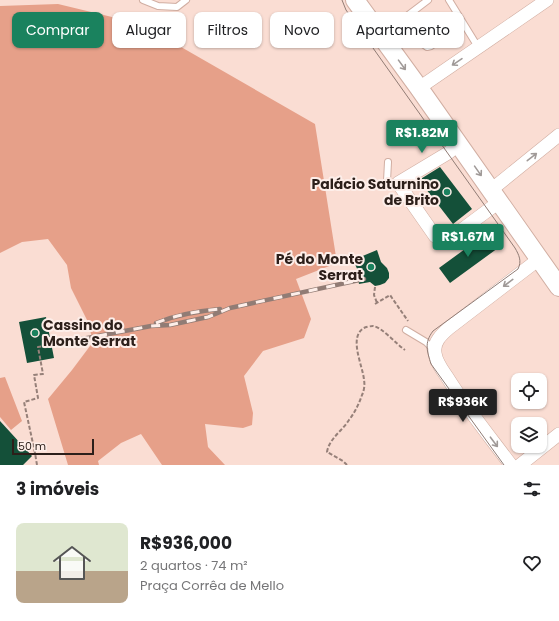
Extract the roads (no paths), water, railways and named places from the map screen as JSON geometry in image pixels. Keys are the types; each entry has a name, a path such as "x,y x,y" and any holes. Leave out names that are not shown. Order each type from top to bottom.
{"main road":[{"path":"355,0 459,144 559,287"}],"street":[{"path":"419,88 547,0"},
{"path":"459,144 448,153 398,184 435,236 440,240 448,240 559,135"},
{"path":"511,465 460,398 434,355 434,350 437,340 449,328 539,259"},
{"path":"520,465 559,434"}],"lane":[{"path":"143,0 158,6 177,7 186,0"},
{"path":"412,12 428,0"},
{"path":"449,0 456,12"},
{"path":"464,25 478,47"},
{"path":"388,162 387,181 389,185 392,186 398,184"},
{"path":"406,330 426,342 434,350"}],"tram line":[{"path":"342,0 346,10 515,248 519,256 520,263 518,269 433,331 427,343 431,364 504,465"}],"railway":[{"path":"45,346 151,326 170,325 208,317 230,308 364,279"},
{"path":"156,323 187,314 220,309"}],"place":[{"name":"Palácio Saturnino de Brito","path":"447,192"},
{"name":"Pé do Monte Serrat","path":"371,267"},
{"name":"Cassino do Monte Serrat","path":"35,333"}]}
